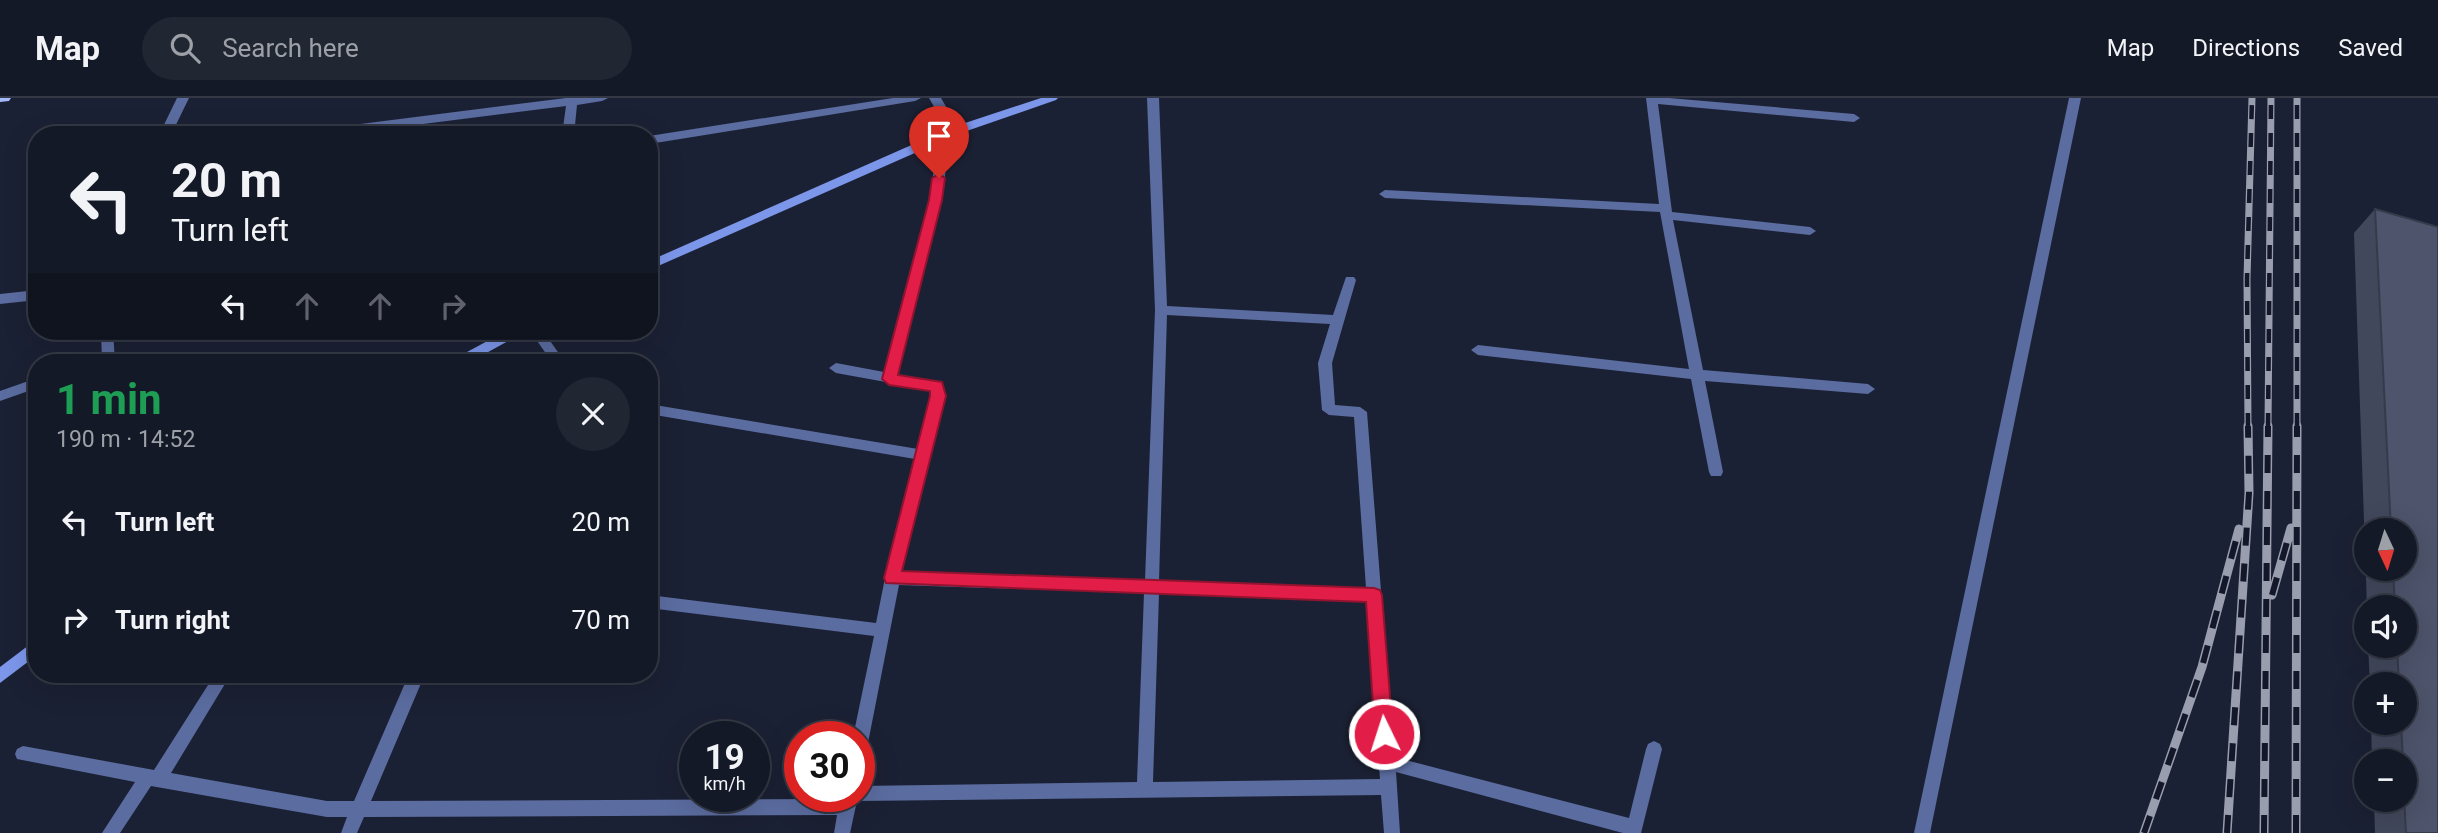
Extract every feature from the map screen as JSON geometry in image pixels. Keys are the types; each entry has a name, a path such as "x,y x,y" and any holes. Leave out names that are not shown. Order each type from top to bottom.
{"main road":[{"path":"658,262 949,133 1052,98"},
{"path":"474,354 499,340"},
{"path":"0,676 28,653"}],"street":[{"path":"169,126 183,98"},
{"path":"374,126 602,98"},
{"path":"817,98 817,114"},
{"path":"658,140 915,98"},
{"path":"889,379 936,200 949,133 935,98"},
{"path":"1145,789 1161,310 1153,98"},
{"path":"1923,833 2075,98"},
{"path":"1716,472 1666,212 1652,99 1854,118"},
{"path":"569,126 571,100"},
{"path":"1385,194 1666,212 1810,231"},
{"path":"1350,280 1325,363 1329,410 1360,412 1392,833"},
{"path":"0,299 28,296"},
{"path":"1161,310 1338,320"},
{"path":"1478,350 1697,375 1868,389"},
{"path":"836,368 936,386 938,396 892,578 864,721"},
{"path":"0,396 28,386"},
{"path":"658,411 923,455"},
{"path":"892,578 1374,595"},
{"path":"658,602 882,630"},
{"path":"110,833 152,779 217,683"},
{"path":"349,833 413,683"},
{"path":"1386,762 1635,828 1654,749"},
{"path":"23,754 327,809 784,800"},
{"path":"875,798 1145,789 1388,787"},
{"path":"842,833 848,812"}],"building":[{"path":"2375,209 2438,227 2438,833 2406,833 2405,812 2417,812 2417,749 2402,749 2402,735 2417,735 2417,672 2398,672 2398,658 2417,658 2417,595 2394,595 2394,581 2417,581 2417,518 2390,518"}],"railway":[{"path":"2248,427 2247,279 2252,98"},
{"path":"2268,427 2271,98"},
{"path":"2297,98 2297,426"},
{"path":"2227,833 2249,493 2248,426"},
{"path":"2264,833 2268,426"},
{"path":"2296,833 2297,426"},
{"path":"2272,595 2291,528"},
{"path":"2144,833 2202,667 2239,529"}],"route":[{"path":"939,178 936,200 889,379 936,386 938,396 892,578 1374,595 1384,734"}]}
